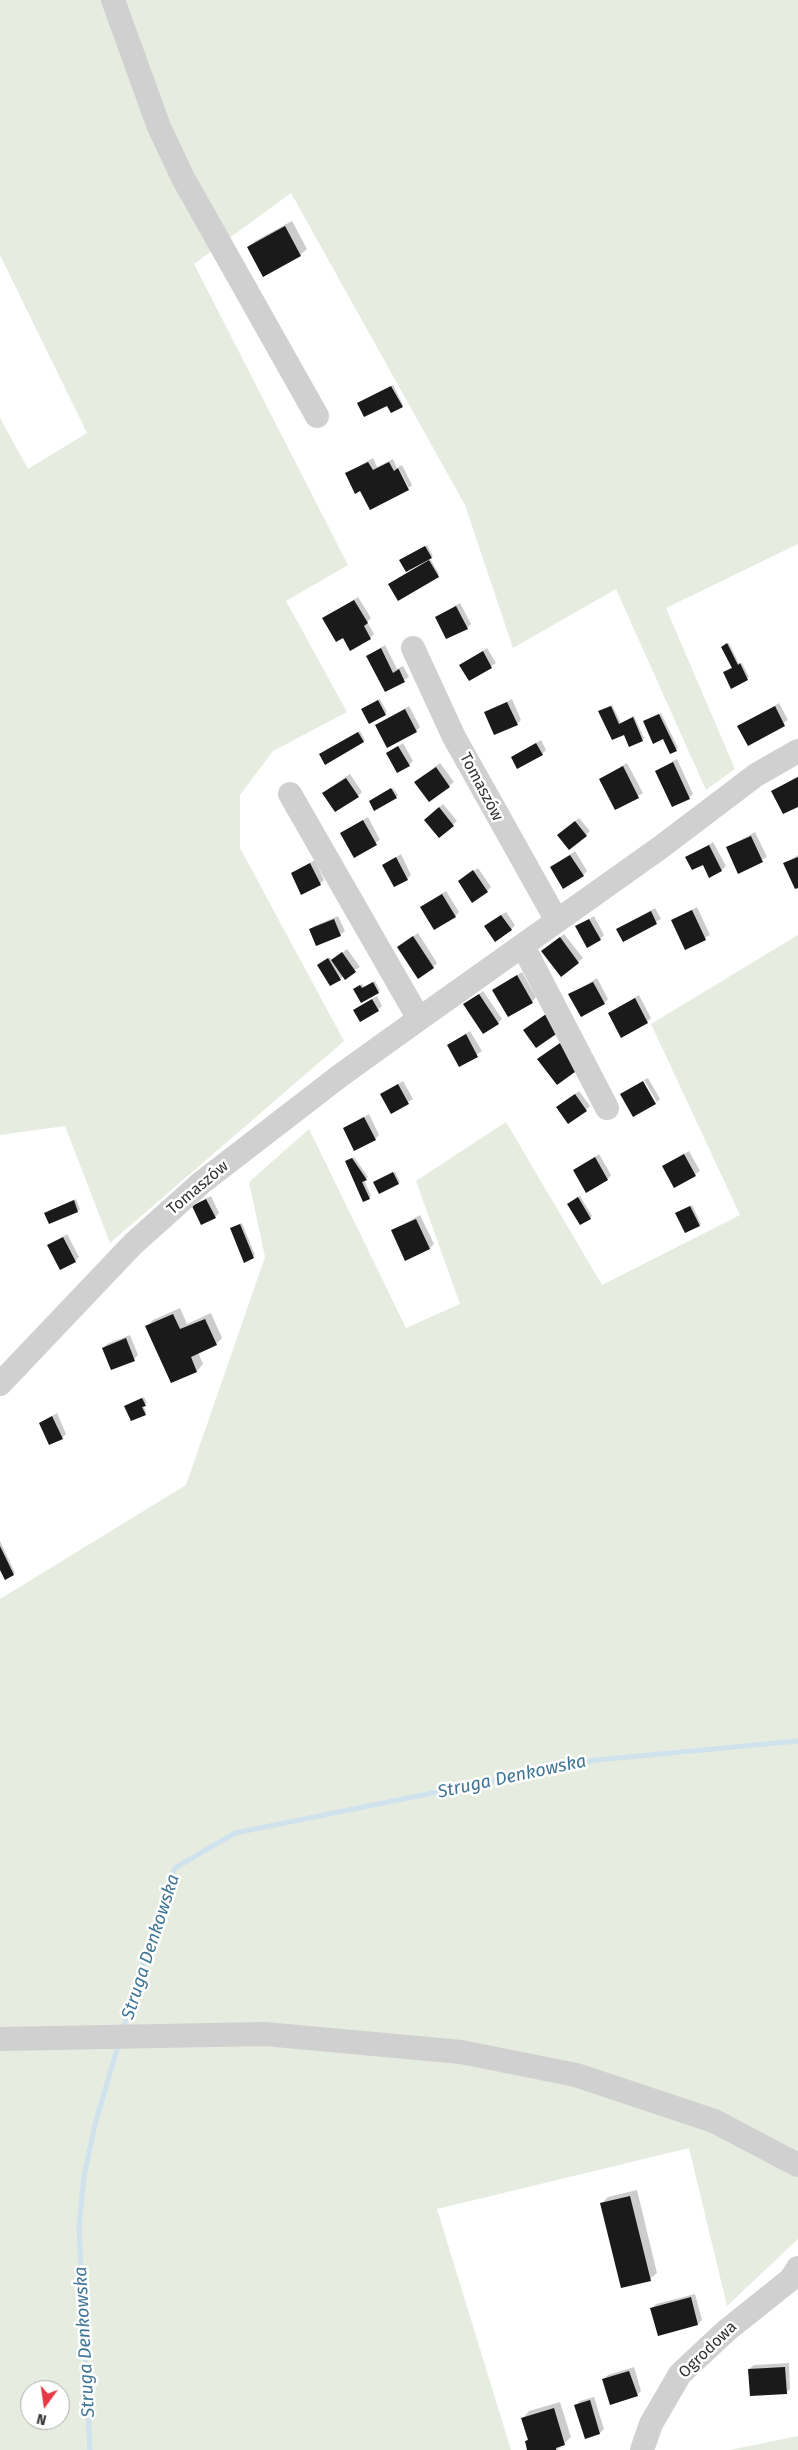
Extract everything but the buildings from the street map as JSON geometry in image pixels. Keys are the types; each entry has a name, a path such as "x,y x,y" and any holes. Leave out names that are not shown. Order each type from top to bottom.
{"street":[{"path":"113,0 159,127 183,178 317,416"},
{"name":"Tomaszów","path":"413,648 454,737 558,921"},
{"name":"Tomaszów","path":"0,1384 133,1244 201,1183 341,1075 558,921 756,775 798,751"},
{"path":"290,794 420,1019"},
{"path":"523,946 607,1108"},
{"path":"0,2039 90,2038 173,2034 265,2034 382,2043 461,2052 576,2075 714,2122 798,2165"},
{"name":"Ogrodowa","path":"642,2450 652,2424 680,2374 726,2331 791,2279 798,2268"}],"shaded area":[{"path":"0,0 798,0 798,544 666,608 735,769 706,790 616,589 513,648 465,505 291,193 194,264 348,565 286,601 347,712 273,751 240,795 240,848 344,1041 110,1243 65,1126 0,1135 0,418 28,469 87,433 0,255"},
{"path":"798,935 798,2239 727,2306 689,2148 437,2209 511,2450 0,2450 0,1599 186,1485 265,1257 249,1182 309,1129 406,1328 460,1304 416,1181 506,1122 602,1285 740,1215 651,1024"},
{"path":"798,2436 798,2450 730,2450"}],"waterway":[{"name":"Struga Denkowska","path":"123,2030 166,1888 175,1868 235,1833 596,1760 798,1741"},
{"name":"Struga Denkowska","path":"90,2450 79,2227 84,2176 96,2120 119,2043"}]}
